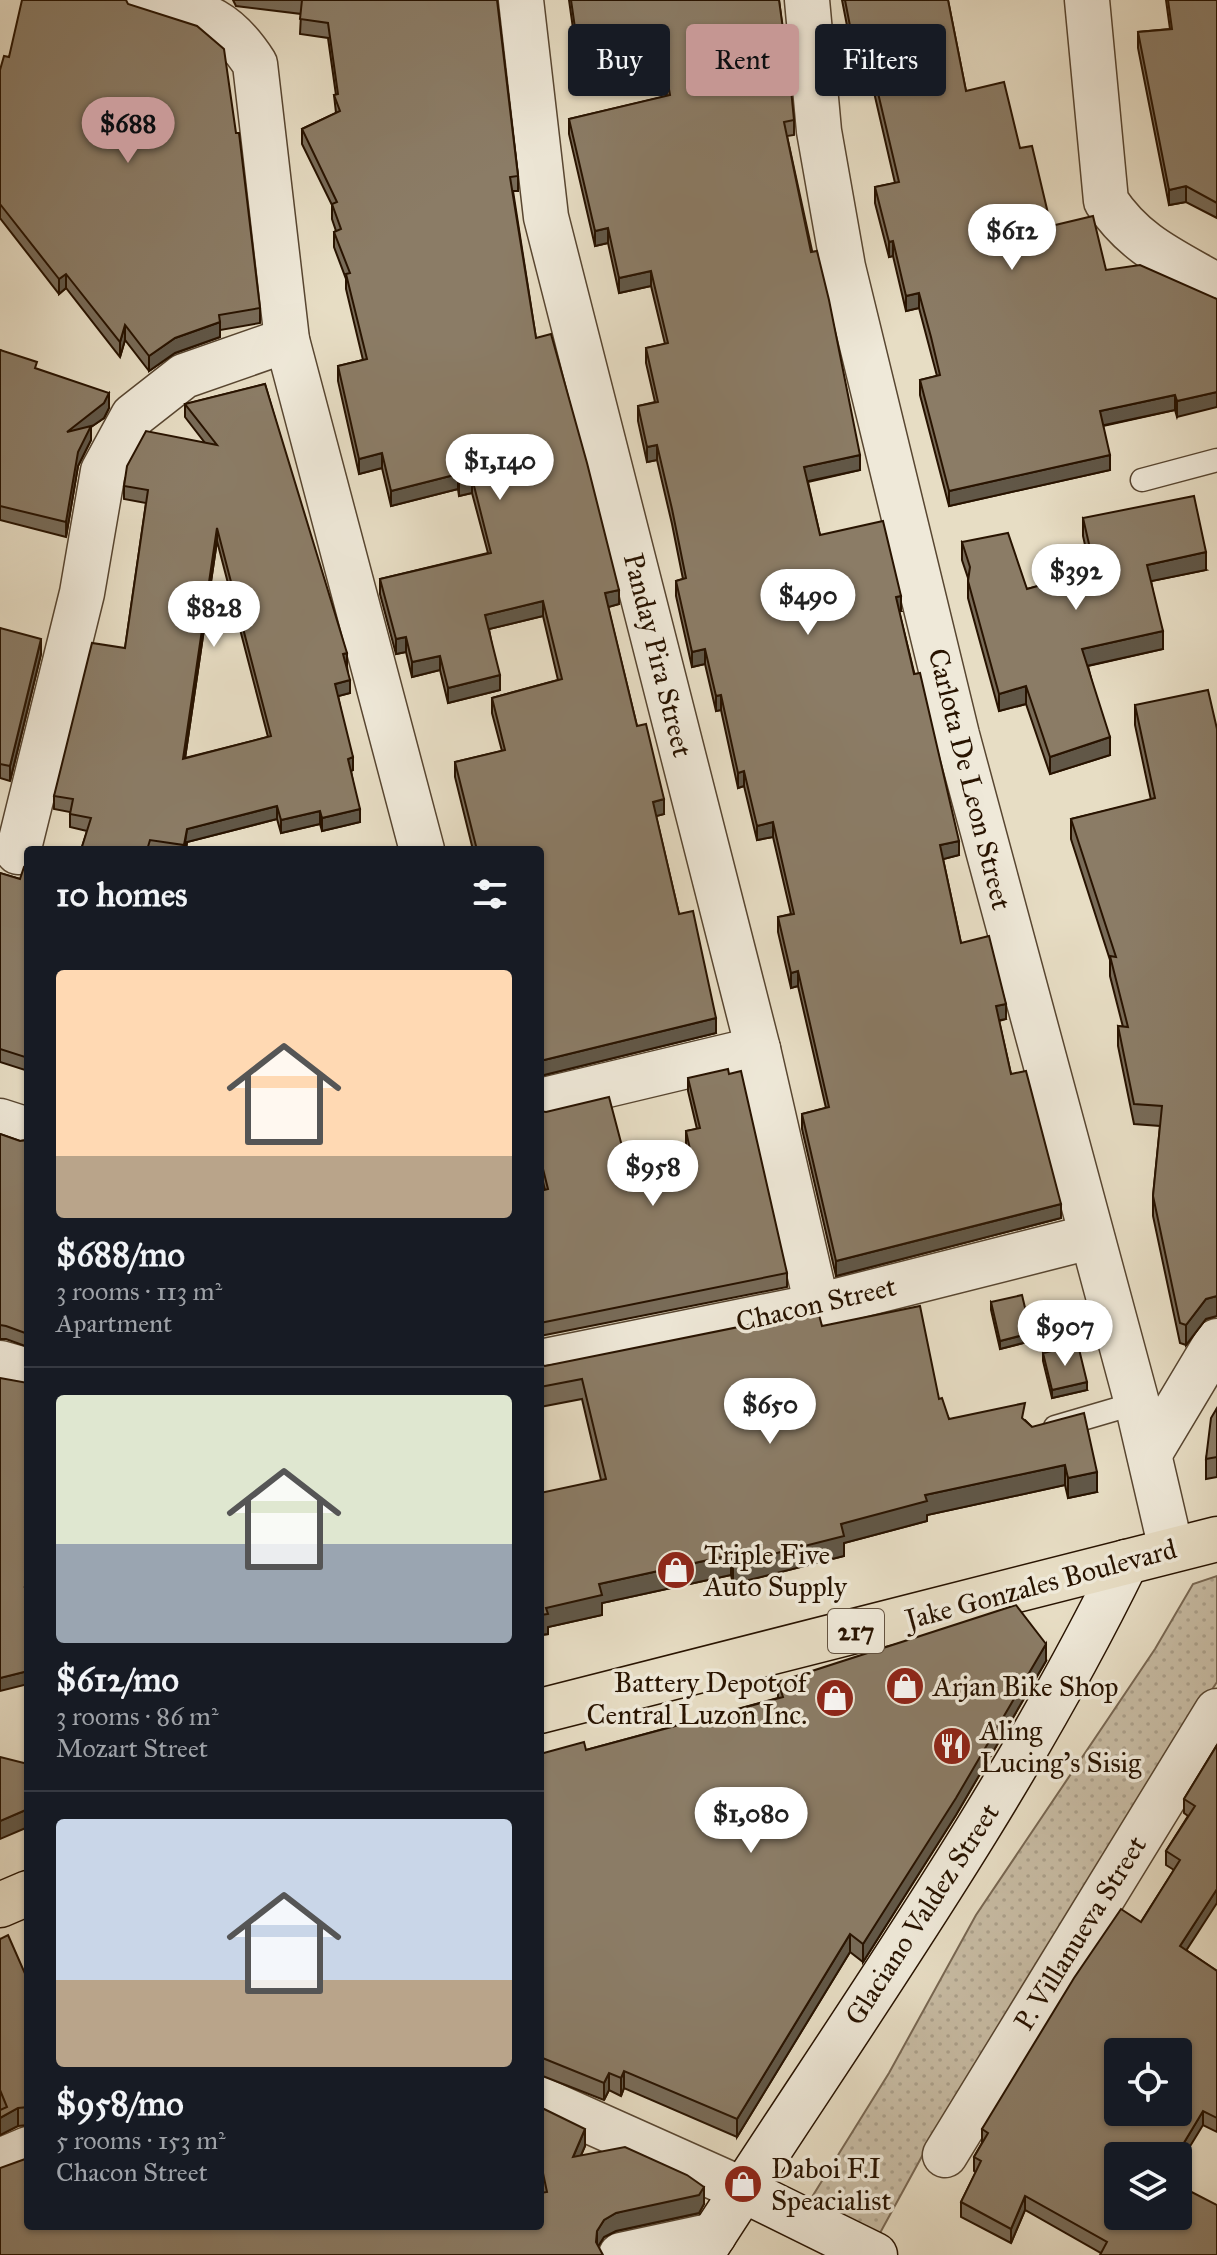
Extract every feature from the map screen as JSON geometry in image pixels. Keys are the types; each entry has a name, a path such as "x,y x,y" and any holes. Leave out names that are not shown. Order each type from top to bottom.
{"main road":[{"name":"Jake Gonzales Boulevard","path":"544,1710 1217,1539"},
{"path":"0,1905 24,1895"}],"street":[{"path":"145,0 204,15 238,37 255,64 287,340 421,846"},
{"name":"Panday Pira Street","path":"521,0 546,217 758,1049 817,1306"},
{"name":"Carlota De Leon Street","path":"807,0 819,131 843,267 957,735 1137,1403 1171,1549"},
{"path":"1087,0 1106,201 1123,227 1144,244 1217,286"},
{"path":"15,850 82,593 103,471 133,416 184,376 287,340"},
{"path":"544,1100 758,1049"},
{"path":"0,1121 24,1129"},
{"name":"Chacon Street","path":"544,1361 817,1306 1090,1237"},
{"path":"1150,1453 1217,1341"},
{"path":"0,1363 24,1370"},
{"name":"Glaciano Valdez Street","path":"707,2245 741,2189 881,1982 1022,1758 1083,1650 1126,1562"},
{"name":"P. Villanueva Street","path":"945,2155 1217,1711"},
{"path":"544,2101 741,2189 875,2255"},
{"path":"0,2161 24,2151"},
{"path":"621,2255 707,2245"}],"lane":[{"path":"1142,480 1217,460"},
{"path":"1035,1433 1137,1403"}],"shaded area":[{"path":"1217,1576 1217,1682 1129,1814 944,2116 874,2244 802,2213 889,2073 976,1915 1155,1649 1193,1584"}],"building":[{"path":"22,0 126,0 128,4 197,26 224,49 236,133 239,133 260,308 219,315 220,322 175,338 149,356 125,325 120,342 66,274 59,279 0,204 0,70 4,56 9,57"},
{"path":"302,0 497,0 518,176 510,177 536,338 551,334 587,463 619,590 605,593 637,726 646,724 664,799 653,802 679,914 693,911 716,1018 544,1060 544,846 476,846 455,762 505,750 492,698 562,679 543,601 485,615 500,675 448,688 440,656 412,662 406,637 396,639 380,579 491,553 472,478 459,481 458,474 391,491 382,453 359,459 338,366 367,359 346,274 350,273 334,232 341,229 332,204 337,202 302,129 340,111 334,95 338,94 328,23 300,19"},
{"path":"571,0 779,0 782,24 686,24 686,96 792,96 794,120 784,122 811,252 817,251 829,300 860,455 804,467 820,535 883,521 901,596 896,597 914,674 920,673 959,841 940,845 961,943 989,936 1006,1004 996,1006 1011,1074 1026,1071 1061,1204 836,1261 802,1114 829,1107 798,971 791,973 778,917 794,914 773,822 757,826 744,771 738,773 721,695 716,696 705,649 692,652 676,581 686,578 672,509 657,445 647,447 638,406 658,402 646,348 668,343 651,271 619,278 608,228 595,231 569,119 670,96 670,24 574,24"},
{"path":"845,0 948,0 966,91 1004,82 1020,148 1032,146 1051,226 1093,216 1106,270 1140,265 1217,299 1217,392 1177,401 1175,395 1100,411 1110,455 949,491 920,380 940,375 931,337 919,293 906,296 893,241 889,242 875,187 899,182 879,96 946,96 946,24 850,24"},
{"path":"1168,0 1217,0 1217,203 1186,186 1169,190 1138,32 1172,29"},
{"path":"0,350 37,362 35,368 109,393 104,403 67,432 91,426 78,452 66,522 0,506"},
{"path":"265,384 347,653 343,654 350,680 335,684 353,757 348,759 360,809 322,818 320,811 281,820 277,806 187,829 184,845 150,840 148,846 82,846 91,818 70,814 73,799 54,796 92,643 125,648 148,490 124,486 127,466 146,431 217,445 185,404","holes":["217,528 271,736 183,759"]},
{"path":"1194,496 1206,552 1147,565 1163,631 1082,649 1110,737 1050,757 1026,686 999,694 968,581 970,567 962,542 1008,533 1027,589 1095,570 1083,518"},
{"path":"0,628 41,639 10,766 0,764"},
{"path":"1208,690 1217,729 1217,1296 1206,1299 1186,1325 1180,1323 1153,1196 1162,1106 1134,1104 1118,1026 1128,1027 1110,956 1116,957 1071,819 1155,798 1135,705"},
{"path":"24,867 24,1057 0,1049 0,873 20,879"},
{"path":"728,1069 729,1074 741,1071 787,1273 544,1322 544,1190 548,1189 544,1173 544,1112 609,1097 628,1169 691,1154 686,1131 700,1128 688,1078"},
{"path":"0,1134 24,1140 24,1333 0,1325"},
{"path":"1022,1295 1031,1333 1000,1341 991,1302"},
{"path":"920,1306 939,1399 942,1398 949,1419 1025,1403 1022,1418 1032,1427 1084,1413 1097,1472 1068,1478 1065,1465 925,1495 927,1501 841,1524 844,1536 733,1564 731,1555 599,1584 602,1595 546,1608 548,1614 544,1614 544,1492 606,1479 582,1379 544,1386 544,1366 818,1311 822,1326"},
{"path":"1078,1345 1087,1382 1052,1390 1043,1353"},
{"path":"0,1378 24,1382 24,1672 0,1678"},
{"path":"1217,1408 1217,1457 1206,1459 1211,1418"},
{"path":"1016,1605 1046,1644 956,1798 863,1944 850,1934 737,2119 624,2071 621,2078 609,2073 604,2083 544,2059 544,1753 584,1742 586,1750 783,1697 778,1682"},
{"path":"1217,1745 1217,1889 1180,1946 1217,1971 1217,2118 1203,2111 1184,2142 1104,2142 1104,2230 1192,2230 1192,2192 1217,2205 1217,2255 1100,2255 1107,2242 1025,2196 1011,2229 961,2202 981,2161 974,2157 988,2133 982,2129 1074,1978 1121,1909 1141,1922 1180,1860 1166,1851 1195,1806 1184,1799"},
{"path":"0,1757 24,1763 24,1811 0,1821"},
{"path":"8,1935 24,1971 24,2107 0,2118 0,2110 7,2107 0,2090 0,1939"},
{"path":"544,2109 585,2129 573,2157 625,2147 687,2175 704,2187 699,2195 616,2213 604,2220 597,2231 596,2242 603,2255 0,2255 0,2168 24,2159 24,2230 544,2230 544,2192 547,2192 544,2178"}],"place":[{"name":"Triple Five Auto Supply","path":"676,1570"},
{"name":"Arjan Bike Shop","path":"905,1686"},
{"name":"Battery Depot of Central Luzon Inc.","path":"835,1698"},
{"name":"Aling Lucing's Sisig","path":"952,1746"},
{"name":"Daboi F.I Speacialist","path":"743,2184"}]}
